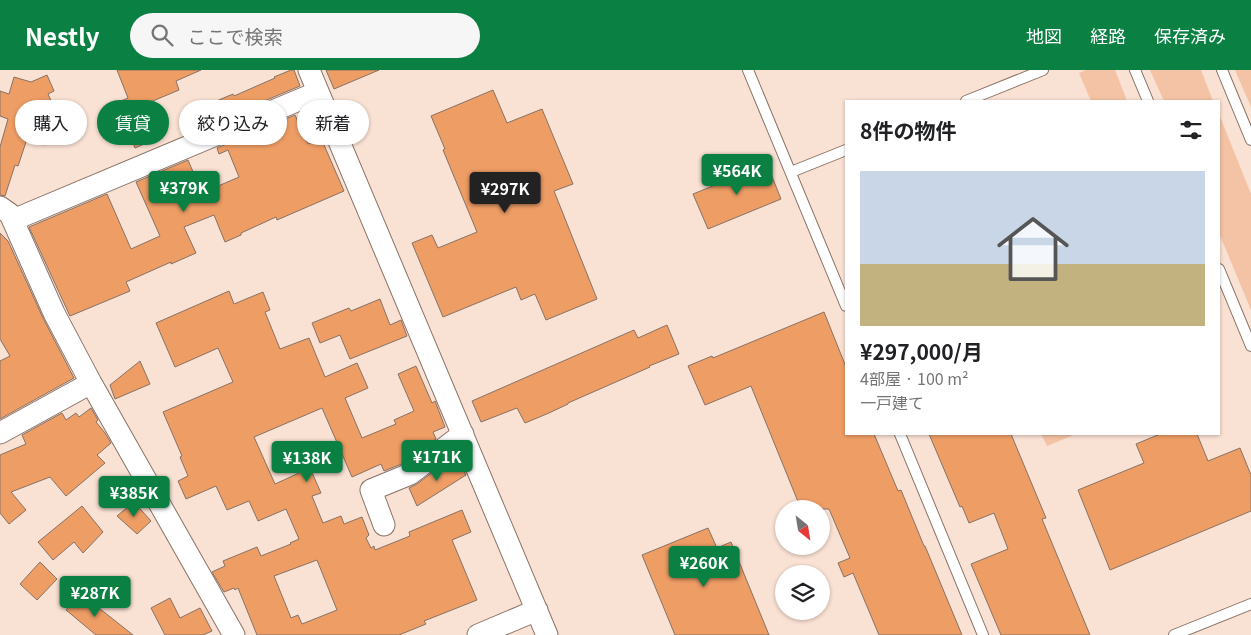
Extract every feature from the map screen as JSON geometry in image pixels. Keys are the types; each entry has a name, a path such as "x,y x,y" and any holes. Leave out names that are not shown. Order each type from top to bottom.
{"street":[{"path":"309,70 547,635"},
{"path":"234,635 91,383 54,312 7,214 318,92"},
{"path":"0,433 91,383"},
{"path":"384,525 371,490 410,474 463,434"},
{"path":"478,635 536,610"}],"lane":[{"path":"748,70 845,304"},
{"path":"968,100 1043,70"},
{"path":"1135,70 1148,100"},
{"path":"1222,70 1251,140"},
{"path":"791,172 845,150"},
{"path":"1220,271 1251,346"},
{"path":"900,435 983,635"},
{"path":"1174,635 1251,604"}],"shaded area":[{"path":"1086,70 1115,70 1127,100 1091,100 1079,73"},
{"path":"1150,70 1201,70 1213,100 1164,100"},
{"path":"1235,70 1251,70 1251,107"},
{"path":"1220,116 1251,194 1251,310 1220,235"},
{"path":"1042,435 1074,435 1047,446"}],"building":[{"path":"117,70 201,70 176,81 179,90 155,100 123,100 128,98"},
{"path":"294,70 300,86 267,100 219,100 233,94 234,96 274,77"},
{"path":"326,70 379,70 334,89"},
{"path":"47,75 54,91 48,94 51,100 15,100 15,145 25,145 18,166 15,165 5,196 0,195 0,147 8,119 0,116 0,91 9,94 14,77 31,82"},
{"path":"493,90 507,123 542,109 573,184 554,191 597,299 546,320 535,294 521,300 516,287 443,317 412,243 432,235 438,248 477,232 431,116"},
{"path":"295,115 297,119 297,145 324,145 344,191 277,220 276,217 225,242 214,215 184,227 196,253 126,282 130,291 70,316 29,227 107,194 131,249 160,236 136,182 188,160 202,193 239,177 228,150 219,154 217,148 224,145 287,145 287,118"},
{"path":"767,164 781,199 708,229 693,194"},
{"path":"0,233 8,241 43,318 74,378 0,419 0,361 10,356 0,339"},
{"path":"229,291 234,304 263,292 270,310 265,312 280,349 309,338 325,377 357,363 368,388 345,398 362,438 396,424 394,420 414,411 398,374 416,366 432,403 435,401 445,427 433,432 436,439 432,442 403,453 407,461 404,463 384,471 381,464 352,477 322,408 254,437 275,484 310,468 321,493 312,496 323,523 341,516 344,524 362,517 369,535 366,538 371,548 374,546 375,550 410,536 409,532 462,510 471,532 452,540 477,600 424,621 426,624 399,635 257,635 238,588 224,592 212,572 225,566 223,561 257,547 261,556 299,539 286,509 258,521 249,501 227,510 216,486 186,499 178,481 188,476 180,457 182,456 163,412 233,382 218,348 175,367 156,323","holes":["317,560 337,610 302,624 298,615 291,618 274,576"]},
{"path":"380,299 390,325 401,320 407,336 350,359 340,335 320,343 312,323 349,308 351,311"},
{"path":"824,312 845,364 845,435 874,435 898,491 901,490 962,635 879,635 853,573 844,577 838,563 850,558 830,511 830,500 797,500 751,386 705,405 688,366 712,356 713,358"},
{"path":"667,325 679,354 525,423 517,408 481,422 472,401 634,330 638,338"},
{"path":"140,361 150,384 115,399 110,385"},
{"path":"91,408 98,420 96,422 111,443 97,455 105,463 66,496 50,477 11,492 26,510 9,524 0,513 0,455 26,444 22,435 62,413 66,420 76,413 79,417"},
{"path":"929,435 1011,435 1046,518 1042,519 1090,635 1001,635 971,564 1008,549 994,513 969,523 962,506 960,507"},
{"path":"1158,435 1197,435 1208,461 1240,448 1251,475 1251,511 1110,570 1078,490 1144,463 1136,444"},
{"path":"457,458 466,475 417,506 409,488"},
{"path":"134,502 151,521 137,534 117,516"},
{"path":"82,506 103,532 83,553 74,542 53,560 38,542"},
{"path":"708,528 717,548 731,542 769,635 675,635 642,555"},
{"path":"40,562 57,579 37,600 20,584"},
{"path":"80,593 133,635 96,635 66,610"},
{"path":"170,598 180,618 200,608 212,631 203,635 165,635 151,608"}]}
